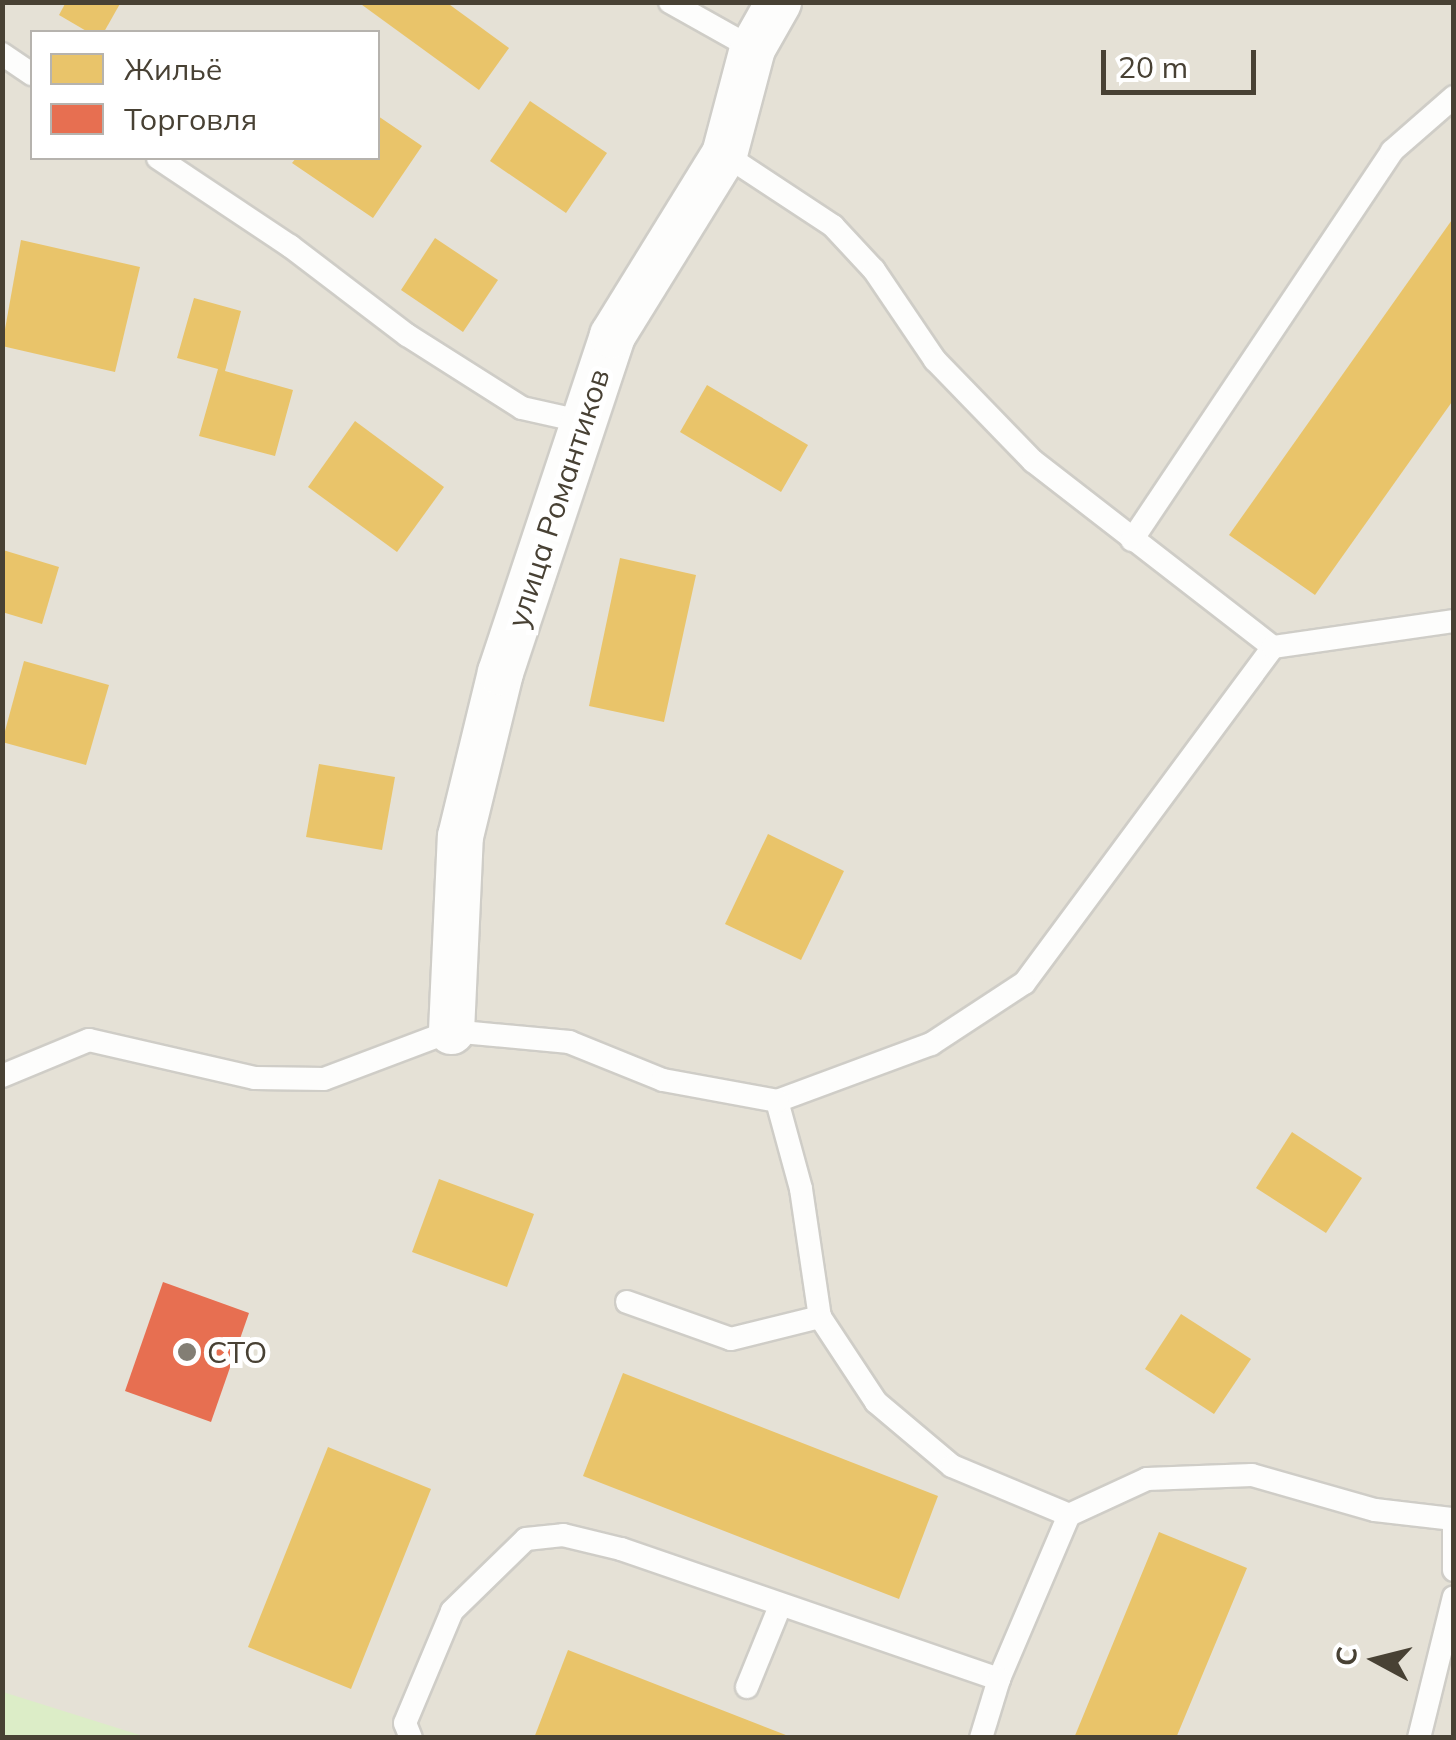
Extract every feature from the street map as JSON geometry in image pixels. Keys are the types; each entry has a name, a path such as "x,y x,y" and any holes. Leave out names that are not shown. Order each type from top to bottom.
{"street":[{"name":"улица Романтиков","path":"451,1031 460,836 500,672 612,334 635,290 724,154 752,48 778,2"}],"lane":[{"path":"670,2 752,48"},
{"path":"2,54 30,73"},
{"path":"1132,540 1392,151 1454,97"},
{"path":"724,154 834,226 874,270 935,360 1033,461 1273,647 1454,622"},
{"path":"161,160 290,246 407,335 522,408 584,422"},
{"path":"2,1076 89,1040 255,1078 324,1079 451,1031 570,1042 663,1080 777,1101 932,1044 1024,984 1273,647"},
{"path":"777,1101 801,1189 820,1317 876,1402 952,1466 1068,1515"},
{"path":"627,1302 732,1338 820,1317"},
{"path":"980,1738 999,1679 1068,1515 1148,1479 1252,1474 1375,1510 1453,1519 1454,1570"},
{"path":"411,1738 405,1724 452,1610 526,1539 563,1534 621,1549 999,1679"},
{"path":"1419,1738 1454,1596"},
{"path":"747,1687 780,1606"}],"shaded area":[{"path":"3,3 1453,3 1453,1737 3,1737"}],"green space":[{"path":"3,1692 146,1737 3,1737"}],"building: Жильё":[{"path":"66,2 121,2 105,30 85,30 59,15"},
{"path":"358,2 446,2 509,48 479,90"},
{"path":"530,101 607,153 566,213 490,161"},
{"path":"380,117 422,146 373,218 292,163 380,160"},
{"path":"1454,217 1454,399 1315,595 1229,535"},
{"path":"435,238 498,280 463,332 401,290"},
{"path":"21,240 140,267 115,372 2,346"},
{"path":"194,298 241,311 225,371 293,390 275,456 199,436 218,369 177,358"},
{"path":"707,385 808,445 781,492 680,432"},
{"path":"355,421 444,487 397,552 308,487"},
{"path":"3,550 59,567 42,624 2,612"},
{"path":"620,558 696,575 664,722 589,706"},
{"path":"24,661 109,685 86,765 2,742"},
{"path":"319,764 395,777 382,850 306,837"},
{"path":"768,834 844,871 801,960 725,924"},
{"path":"1292,1132 1362,1178 1326,1233 1256,1188"},
{"path":"439,1179 534,1214 507,1287 412,1252"},
{"path":"1181,1314 1251,1359 1214,1414 1145,1369"},
{"path":"623,1373 938,1496 899,1599 583,1476"},
{"path":"328,1447 431,1489 351,1689 248,1647"},
{"path":"1159,1532 1247,1568 1176,1738 1074,1738"},
{"path":"568,1650 791,1737 791,1738 534,1738"}],"building: Торговля":[{"name":"СТО","path":"163,1282 249,1313 211,1422 125,1391"}],"place":[{"name":"СТО","path":"187,1352"}]}
